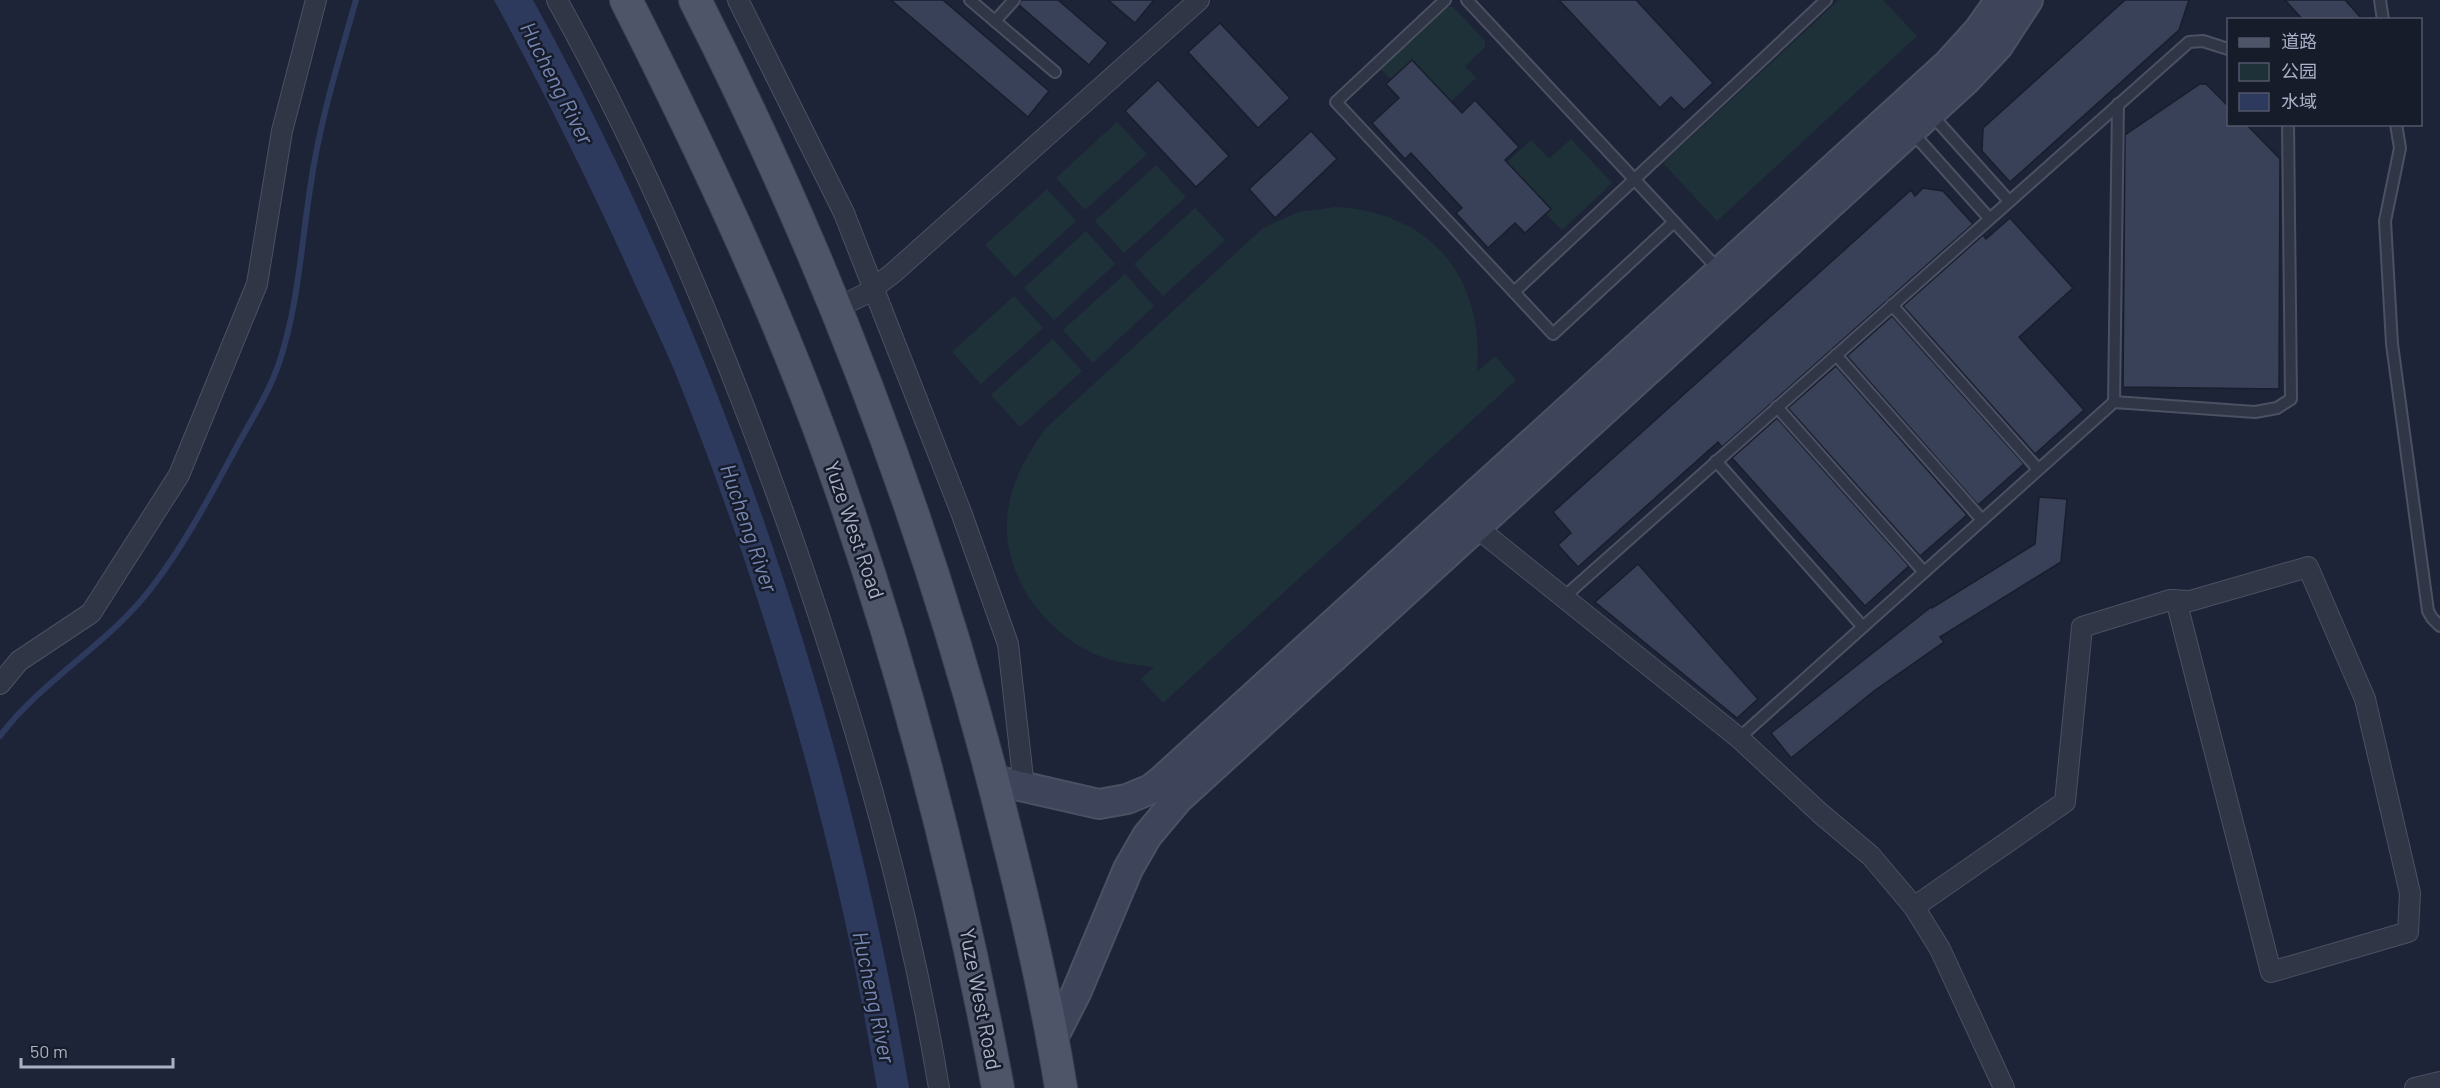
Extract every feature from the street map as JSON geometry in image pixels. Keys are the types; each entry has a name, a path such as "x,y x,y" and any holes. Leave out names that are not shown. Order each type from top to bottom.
{"main road":[{"name":"Yuze West Road","path":"626,0 710,170 752,265 793,361 859,542 892,646 934,796 959,895 998,1088"},
{"path":"695,0 766,144 837,308 888,437 917,522 945,608 994,780 1021,892 1061,1088"}],"street":[{"path":"0,684 19,661 91,613 179,475 257,284 282,131 316,0"},
{"path":"558,0 611,101 668,223 745,409 784,514 844,696 900,891 939,1088"},
{"path":"738,0 844,213 961,512 1008,644 1024,787"},
{"path":"837,308 874,289 1199,0"},
{"path":"994,780 1099,804 1127,800 1156,785 1948,64 1978,31 2000,0"},
{"path":"1052,1040 1076,993 1128,869 1147,836 1178,799 1921,122 1992,52 2028,0"},
{"path":"1476,527 1739,738 1820,813 1871,856 1914,907 1948,964 2004,1088"},
{"path":"1914,907 2065,802 2082,627 2170,600 2176,600 2190,601 2307,567 2365,699 2409,893 2408,932 2271,972 2176,600"},
{"path":"2415,1088 2440,1082"}],"lane":[{"path":"970,0 1055,72"},
{"path":"995,21 1014,0"},
{"path":"1445,0 1336,102 1553,334 1674,222"},
{"path":"1467,0 1720,272"},
{"path":"1514,292 1826,0"},
{"path":"2380,0 2383,18"},
{"path":"1564,597 2189,42 2203,41 2227,48"},
{"path":"2114,402 2118,104"},
{"path":"1921,122 2008,201"},
{"path":"1921,122 1989,218"},
{"path":"1739,738 2114,402 2255,412 2277,408 2291,399 2288,126"},
{"path":"2396,126 2400,148 2385,221 2392,344 2428,611 2440,626"},
{"path":"1892,304 2038,469"},
{"path":"1836,355 1982,520"},
{"path":"1777,407 1923,572"},
{"path":"1716,461 1863,627"}],"green space":[{"path":"1839,0 1883,0 1917,36 1717,221 1663,163"},
{"path":"1445,7 1453,7 1485,41 1485,47 1465,66 1476,78 1451,101 1413,60 1391,80 1380,68"},
{"path":"1117,122 1147,154 1085,210 1056,178"},
{"path":"1571,139 1612,183 1562,230 1546,214 1551,208 1507,162 1531,140 1549,159"},
{"path":"1156,165 1186,197 1124,253 1095,221"},
{"path":"1047,189 1076,221 1015,277 985,245"},
{"path":"1336,207 1370,212 1399,222 1424,237 1445,256 1461,280 1472,307 1477,338 1477,372 1495,356 1516,380 1163,703 1141,679 1154,667 1114,660 1080,646 1044,617 1030,598 1011,556 1007,534 1008,511 1013,488 1027,457 1046,428 1263,228 1298,212"},
{"path":"1195,208 1225,240 1163,296 1134,264"},
{"path":"1086,231 1115,264 1054,320 1024,288"},
{"path":"1125,274 1154,306 1093,363 1063,330"},
{"path":"1014,296 1043,328 981,384 952,352"},
{"path":"1053,339 1082,371 1020,427 991,395"}],"water":[{"name":"Hucheng River","path":"494,0 533,0 599,127 660,257 716,392 766,528 811,667 850,807 883,947 909,1088 877,1088 842,905 820,815 769,635 708,459 670,360 601,210"}],"building":[{"path":"891,0 943,0 1049,91 1028,117"},
{"path":"1021,0 1058,0 1108,43 1089,65 1019,5"},
{"path":"1108,0 1154,0 1135,23"},
{"path":"1559,0 1636,0 1713,83 1684,110 1671,97 1660,108"},
{"path":"2125,0 2189,0 2179,30 2010,182 1982,151 1983,128"},
{"path":"2285,0 2345,0 2361,18 2301,18"},
{"path":"1220,23 1290,98 1258,128 1188,52"},
{"path":"1412,60 1462,113 1475,100 1519,147 1505,160 1551,209 1525,233 1515,223 1488,248 1456,213 1462,208 1411,153 1405,159 1372,123 1399,98 1386,84"},
{"path":"1158,80 1229,156 1196,187 1125,111"},
{"path":"2200,84 2206,84 2227,105 2227,126 2248,126 2280,159 2279,389 2123,387 2125,135"},
{"path":"1311,131 1337,159 1275,218 1249,189"},
{"path":"1923,188 1943,191 1973,224 1722,447 1718,442 1578,567 1558,545 1571,533 1553,512 1911,190 1915,196"},
{"path":"2010,218 2073,288 2019,337 2084,410 2035,454 1903,306 1983,235 1986,239"},
{"path":"1892,316 2024,464 1978,505 1847,356"},
{"path":"1836,366 1967,515 1920,556 1788,408"},
{"path":"1777,418 1909,566 1865,606 1732,458"},
{"path":"2039,497 2067,499 2061,562 1940,637 1944,642 1874,691 1791,758 1771,733 1931,607 2035,544"},
{"path":"1638,564 1758,699 1737,718 1595,602"}],"waterway":[{"path":"0,736 36,697 116,626 152,587 197,519 270,385 279,363 291,320 318,141 356,0"}]}
